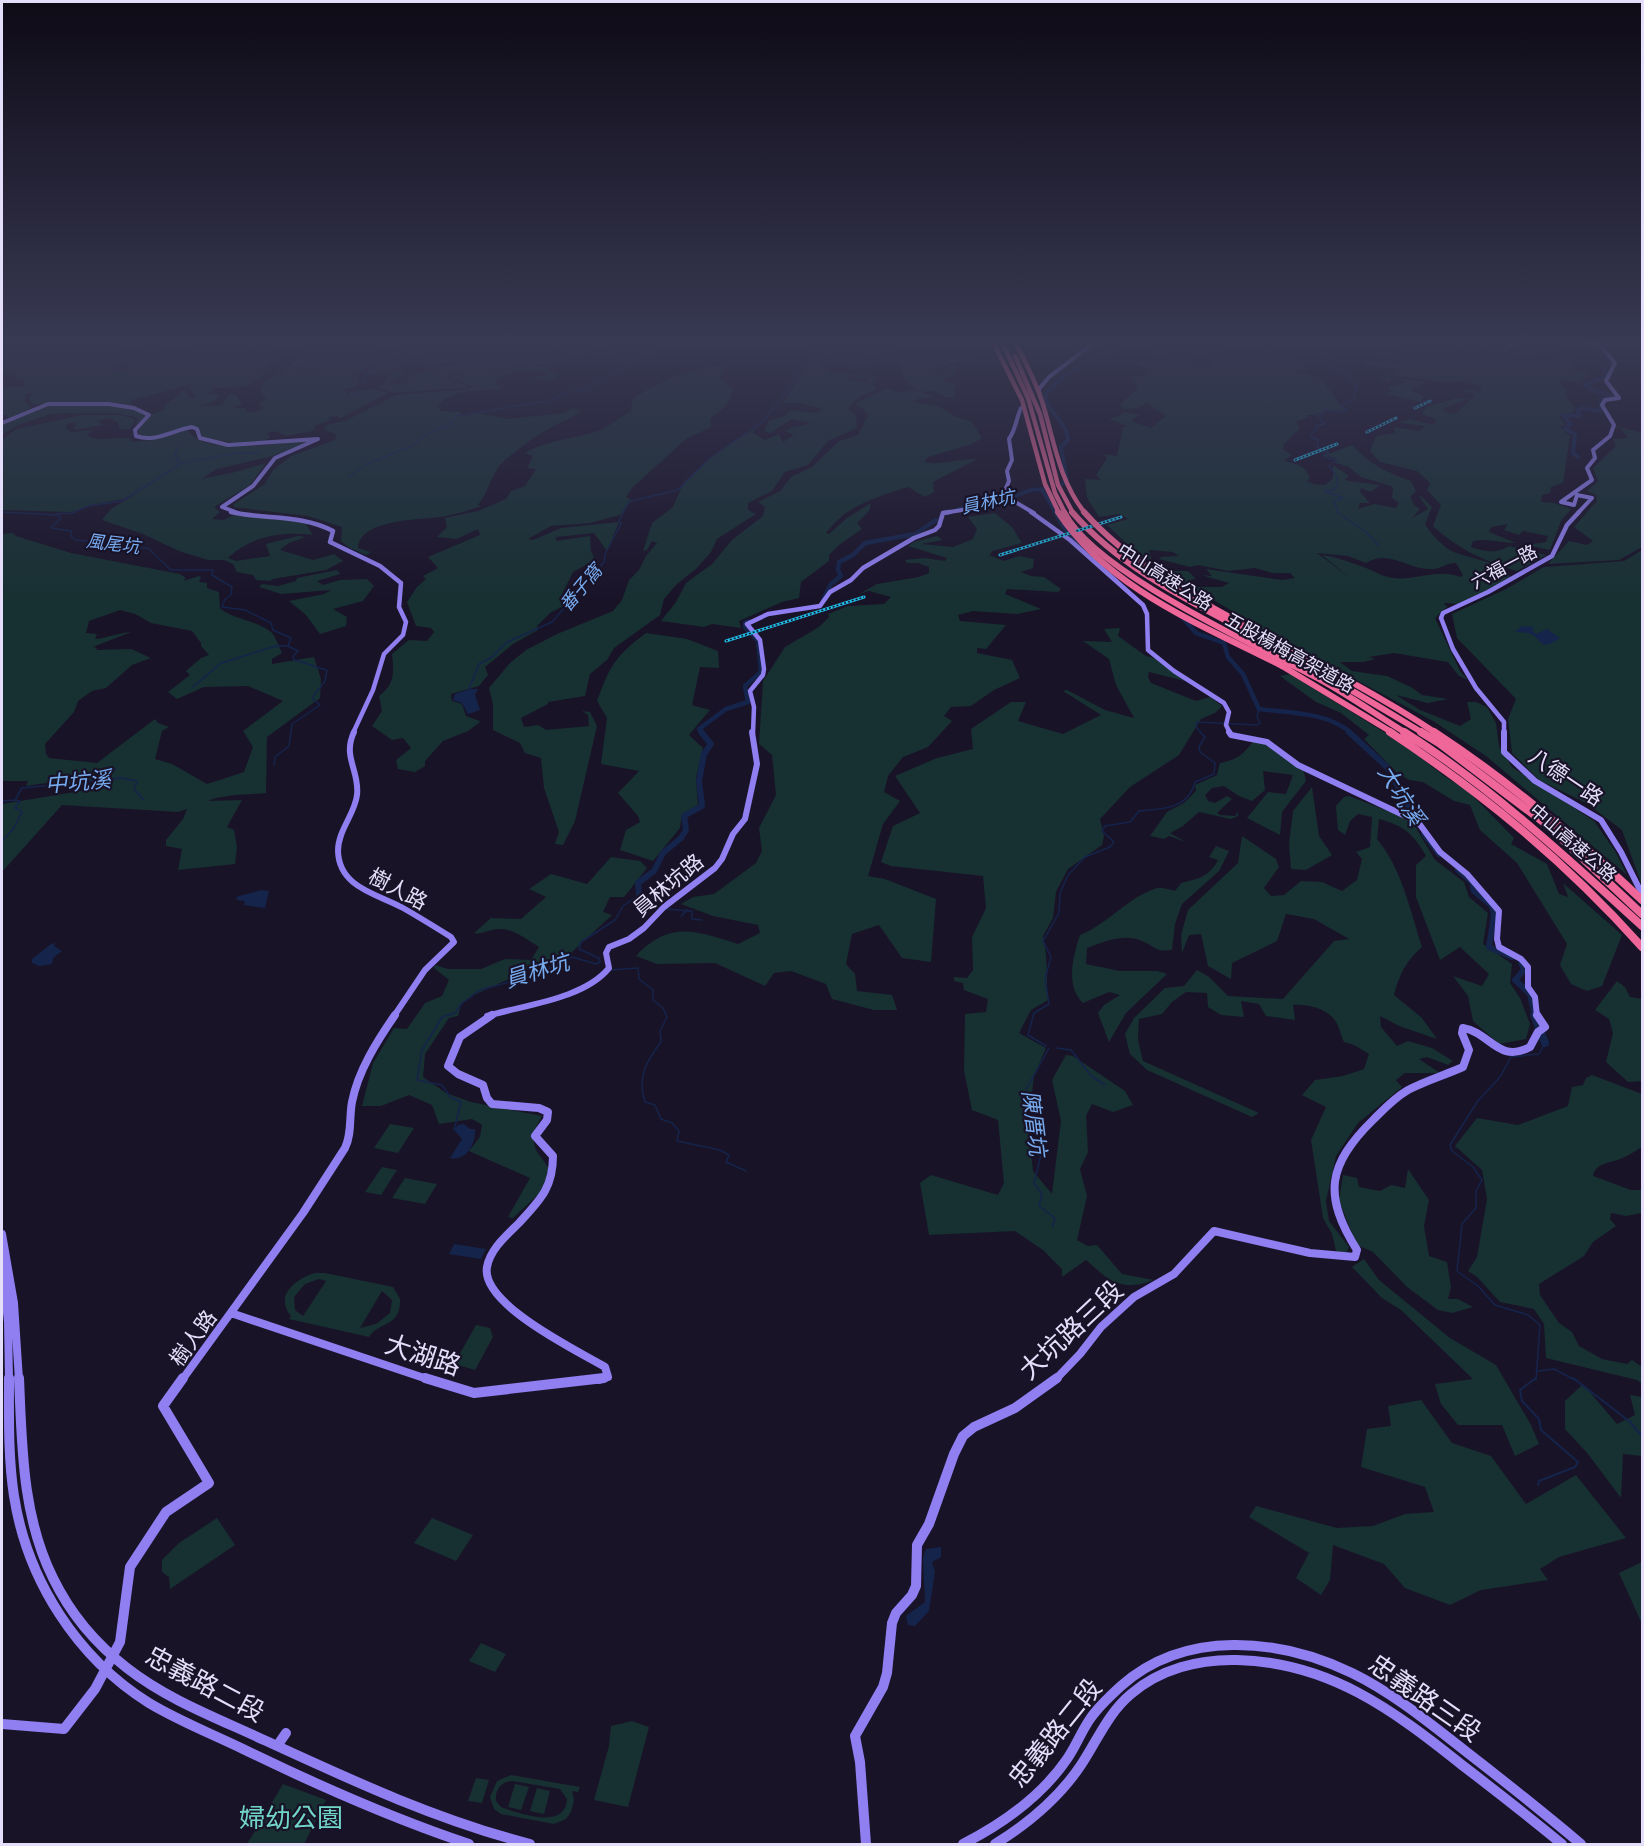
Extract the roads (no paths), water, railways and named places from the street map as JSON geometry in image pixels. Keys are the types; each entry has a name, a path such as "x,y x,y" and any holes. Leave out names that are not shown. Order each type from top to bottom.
{"highway":[{"name":"五股楊梅高架道路","path":"1031,428 1045,484 1053,504 1078,540 1101,562 1144,591 1282,666 1400,736 1443,766 1502,812 1560,863 1642,947"},
{"name":"中山高速公路","path":"1036,428 1054,493 1067,516 1094,548 1148,587 1314,677 1438,754 1525,820 1642,926"},
{"name":"中山高速公路","path":"1044,428 1058,485 1072,512 1093,536 1149,579 1325,674 1439,743 1546,824 1642,914"},
{"name":"五股楊梅高架道路","path":"1049,428 1065,481 1084,513 1136,561 1174,587 1341,676 1462,750 1608,868 1642,900"}],"street":[{"name":"樹人路","path":"137,428 136,436 141,439 154,438 184,428"},
{"name":"樹人路","path":"112,1656 120,1642 130,1567 152,1530 166,1512 209,1483 163,1406 303,1213 345,1148 349,1140 352,1104 357,1083 380,1036 425,970 454,942 451,937 401,908 373,897 359,888 345,875 338,852 342,827 357,797 348,744 373,690 384,654 404,635 406,621 399,607 401,583 380,566 330,542 333,531 324,526 294,518 233,512 222,507 253,486 275,458 318,439 228,445 201,439 198,429 194,428"},
{"path":"1010,498 1002,493 1008,481 1007,471 1012,462 1009,439 1015,428"},
{"name":"六福一路","path":"1502,717 1476,688 1453,649 1441,616 1552,556 1567,525 1592,498 1580,494 1577,495 1574,505 1561,502 1592,480 1587,468 1595,458 1593,450 1610,436 1613,428"},
{"name":"大坑路三段","path":"866,1845 860,1762 855,1736 883,1687 887,1674 892,1623 896,1613 912,1595 916,1586 917,1545 929,1524 954,1454 963,1436 974,1427 1015,1408 1053,1382 1080,1354 1101,1327 1134,1297 1174,1274 1214,1231 1343,1259 1355,1257 1357,1250 1340,1222 1334,1204 1336,1180 1342,1157 1352,1140 1399,1096 1437,1076 1464,1067 1470,1055 1470,1049 1462,1033 1463,1028 1471,1029 1500,1049 1515,1053 1532,1045 1542,1029 1537,1017 1535,997 1528,987 1528,967 1521,958 1503,949 1498,943 1499,911 1467,874 1440,852 1416,821 1304,768 1267,742 1254,738 1235,737 1226,723 1229,712 1224,703 1174,671 1148,650 1147,614 1143,605 1070,540 1010,498"},
{"name":"員林坑路","path":"608,1377 605,1367 516,1311 490,1284 487,1276 486,1268 498,1245 539,1203 551,1185 552,1156 550,1150 535,1136 547,1120 548,1112 539,1108 492,1104 487,1098 483,1085 458,1074 448,1066 449,1060 460,1037 487,1016 577,991 600,980 608,969 606,953 609,947 628,939 644,928 663,908 715,868 726,851 729,841 748,814 749,795 756,764 752,729 754,707 750,691 763,675 764,669 760,640 747,624 768,614 820,606 830,592 850,580 863,568 914,538 935,530 944,513 994,505 1010,498"},
{"name":"八德一路","path":"1502,717 1504,722 1503,749 1506,755 1535,781 1601,820 1621,852 1642,894"},
{"name":"忠義路二段","path":"2,1234 14,1306 24,1467 32,1522 38,1544 69,1608 112,1656 159,1691 421,1811 530,1845"},
{"name":"忠義路二段","path":"2,1264 7,1305 14,1496 21,1529 32,1563 58,1616 105,1670 150,1703 298,1775 414,1826 469,1845"},
{"name":"大湖路","path":"231,1313 398,1370 474,1393 594,1381 608,1377"},
{"name":"忠義路三段","path":"1149,1664 1195,1648 1219,1645 1285,1649 1316,1658 1359,1676 1382,1689 1443,1734 1581,1845"},
{"path":"2,1724 64,1729 86,1704 112,1656"},
{"name":"忠義路三段","path":"1156,1678 1206,1660 1260,1659 1324,1674 1364,1693 1437,1744 1562,1845"},
{"name":"忠義路二段","path":"963,1845 999,1827 1034,1800 1065,1762 1090,1719 1102,1705 1149,1664"},
{"name":"忠義路二段","path":"995,1845 1023,1828 1061,1792 1082,1763 1104,1722 1128,1697 1156,1678"},
{"path":"277,1746 286,1733"},
{"path":"1437,1744 1443,1734"}],"water":[{"path":"1522,626 1534,627 1532,631 1536,634 1547,629 1560,638 1545,645 1530,633 1515,632"},
{"path":"478,689 475,695 480,710 468,714 462,703 453,700 455,694"},
{"path":"261,890 269,891 265,908 244,905 245,901 237,900 236,897"},
{"path":"55,943 54,946 62,951 53,958 52,964 39,966 32,963 32,959"},
{"path":"464,1124 470,1129 475,1129 472,1146 465,1155 456,1159 450,1158 462,1139 454,1130 458,1125"},
{"path":"454,1244 486,1249 481,1259 449,1254"},
{"path":"941,1547 941,1557 932,1562 935,1572 929,1611 915,1626 908,1625 906,1616 925,1602 923,1558 926,1549"}],"waterway":[{"path":"348,477 367,464 414,445 428,433 441,428"},
{"name":"番子窩","path":"469,689 479,664 492,657 507,642 552,622 604,562 605,554 621,524 619,521 628,502 678,490 709,459 754,428"},
{"name":"大坑溪","path":"1062,484 1067,480 1061,447 1068,440 1065,428"},
{"path":"1318,428 1311,434 1311,437 1318,440 1317,447 1329,453 1323,455 1324,457 1337,460 1329,466 1336,477 1337,486 1335,489 1325,491 1343,498 1333,502 1338,509 1337,512 1366,532 1379,546"},
{"path":"1566,428 1575,434 1573,453 1578,457"},
{"path":"175,464 179,460 175,455 177,447"},
{"path":"56,514 72,513 88,506 122,501 182,463 237,453 260,453"},
{"name":"員林坑","path":"958,509 996,503 1031,490 1044,489"},
{"name":"大坑溪","path":"1042,490 1056,513"},
{"name":"風尾坑","path":"2,512 57,515 61,518 51,528 71,531 71,536 75,540 100,542 111,547 148,548 171,570 213,570 212,575 232,587 231,595 225,599 222,607 245,610 271,623 273,630 291,638 288,646"},
{"name":"大坑溪","path":"1055,512 1064,528 1096,560"},
{"name":"員林坑","path":"823,600 831,584 841,576 838,570 839,562 853,555 865,543 915,534 936,520"},
{"name":"大坑溪","path":"1182,617 1196,633 1224,643 1228,657 1243,674 1259,709 1319,717 1342,726 1351,733"},
{"name":"員林坑","path":"703,733 699,729 726,709 748,702 745,686 761,672 758,641 745,627 745,623 749,621"},
{"path":"193,687 221,663 276,646 288,646"},
{"name":"風尾坑","path":"274,765 275,757 289,746 292,724 320,705 312,698 325,681 327,670 294,660 293,656 298,651 288,646"},
{"name":"陳厝坑","path":"1046,1046 1028,1035 1034,1013 1049,1004 1045,979 1051,957 1043,941 1059,913 1060,893 1068,875 1085,857 1110,847 1114,842 1102,831 1105,826 1130,822 1139,811 1165,808 1181,803 1192,791 1195,782 1214,774 1215,763 1200,752 1199,747 1205,737 1196,727 1197,722 1257,725 1260,723 1257,716 1259,709"},
{"name":"員林坑","path":"639,895 638,883 654,871 663,853 681,838 686,830 684,816 702,806 699,781 704,754 711,744 701,732"},
{"name":"大坑溪","path":"1349,732 1388,768 1417,822"},
{"path":"103,779 116,768"},
{"name":"中坑溪","path":"15,800 22,788 121,778 137,781 134,789 144,800"},
{"name":"中坑溪","path":"2,801 15,800"},
{"path":"2,841 14,828 22,812 15,808 20,801 15,800"},
{"name":"大坑溪","path":"1424,834 1439,854"},
{"name":"大坑溪","path":"1458,870 1472,882 1474,891 1492,906 1494,915 1489,947 1512,957"},
{"name":"員林坑","path":"454,1130 461,1102 450,1097 442,1085 417,1080 422,1050 442,1017 455,1013 462,1003 480,990 538,974 572,957 596,964 600,962 599,958 579,949 581,942 615,920 623,906 639,895 652,906 661,908"},
{"path":"666,909 686,911"},
{"path":"681,916 686,911"},
{"path":"686,911 692,911 692,919 702,920"},
{"name":"大坑溪","path":"1521,962 1524,970 1515,980 1530,994 1535,1016"},
{"path":"609,970 638,968 639,979 653,990 653,1000 663,1008 667,1017 660,1031 661,1042 644,1070 642,1085 645,1102 655,1105 661,1119 672,1123 679,1131 677,1141 720,1150 729,1155 726,1162 746,1171"},
{"name":"大坑溪","path":"1534,1015 1545,1043"},
{"path":"1536,1380 1540,1325 1528,1315 1495,1305 1478,1286 1457,1271 1462,1224 1476,1208 1476,1191 1482,1180 1473,1167 1452,1151 1450,1145 1477,1102 1500,1077 1511,1057 1539,1054 1545,1043"},
{"name":"陳厝坑","path":"1049,1048 1026,1090 1030,1120 1040,1134 1035,1149 1041,1155 1034,1183 1042,1194 1039,1206 1055,1218 1053,1226"},
{"path":"1057,1048 1071,1050 1091,1076 1105,1085"},
{"path":"1538,1371 1554,1369 1575,1380"},
{"path":"1536,1378 1520,1390 1522,1401 1539,1419 1541,1430 1578,1462 1575,1467 1539,1481 1538,1485"},
{"path":"1573,1378 1629,1421 1642,1436"}],"railway":[{"path":"1367,432 1375,428"},
{"path":"1295,460 1337,444"},
{"path":"1000,555 1121,517"},
{"path":"726,641 864,597"}],"park label":[{"name":"婦幼公園","path":"291,1818"}]}
